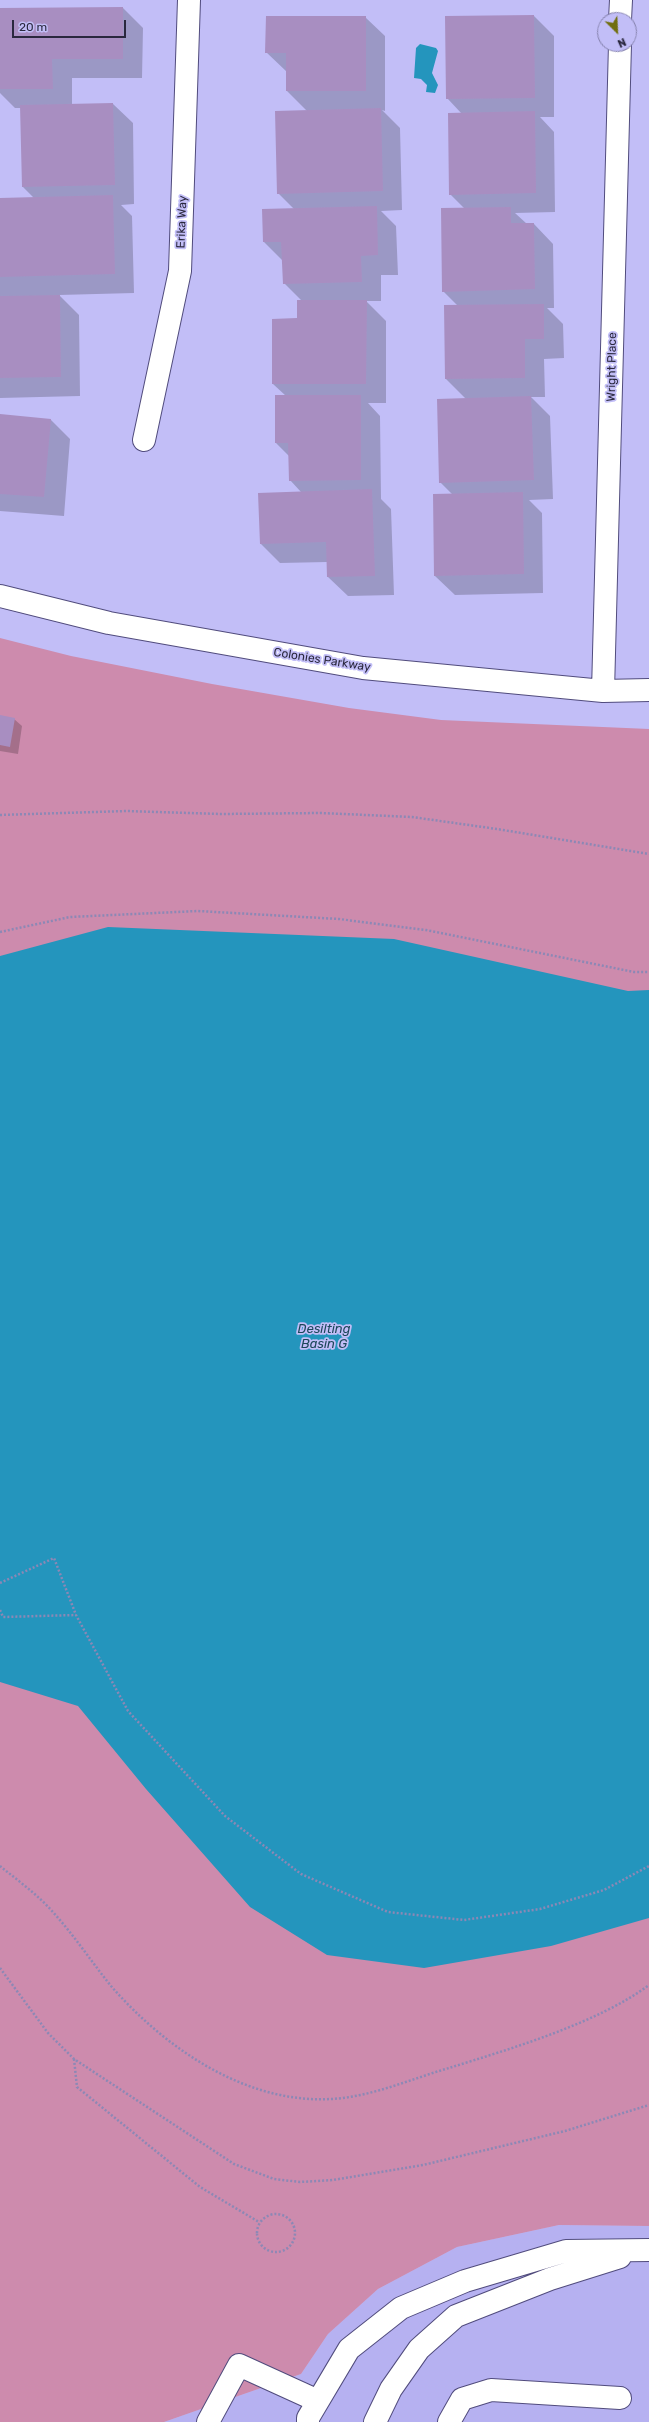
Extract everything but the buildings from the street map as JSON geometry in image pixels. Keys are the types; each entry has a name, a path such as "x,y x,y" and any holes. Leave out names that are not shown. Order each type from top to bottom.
{"street":[{"name":"Erika Way","path":"144,440 180,271 189,0"},
{"path":"620,12 621,0"},
{"name":"Wright Place","path":"603,690 620,52"},
{"name":"Colonies Parkway","path":"0,596 109,623 363,668 603,690 649,690"},
{"path":"308,2422 318,2401 349,2349 401,2308 465,2281 566,2251 647,2250"},
{"path":"375,2422 391,2389 419,2349 456,2316 550,2279 647,2250"},
{"path":"208,2422 238,2365 318,2401"},
{"path":"449,2422 462,2398 491,2390 620,2398"}],"path":[{"path":"0,815 126,811 221,814 321,813 412,817 497,829 649,854"},
{"path":"0,932 78,917 198,911 292,916 426,930 634,972 649,972"},
{"path":"0,1583 54,1558 76,1615 128,1711 225,1816 302,1874 388,1912 464,1920 540,1909 604,1890 649,1866"},
{"path":"0,1610 4,1617 76,1615"},
{"path":"0,1866 51,1910 112,1986 170,2043 225,2075 260,2090 295,2099 332,2099 366,2093 488,2056 594,2016 649,1985"},
{"path":"0,1968 48,2033 74,2059 234,2164 274,2179 300,2182 333,2180 424,2165 565,2131 649,2105"},
{"path":"74,2059 77,2087 200,2187 259,2222"},
{"path":"272,2213 289,2218 296,2231 291,2246 279,2252 266,2250 257,2237 259,2222 272,2213"}],"shaded area":[{"path":"0,638 71,656 212,684 349,708 441,720 649,729 649,2226 559,2225 457,2247 378,2289 328,2334 301,2374 164,2422 0,2422"},
{"path":"559,2225 649,2226 649,2422 164,2422 301,2374 328,2334 378,2289 457,2247"}],"water":[{"path":"420,44 436,48 438,51 432,73 438,85 435,93 426,92 427,85 421,79 414,78 416,48"},
{"name":"Desilting Basin G","path":"108,927 394,939 628,991 649,990 649,1918 551,1946 424,1968 327,1955 250,1907 146,1789 78,1706 0,1682 0,956"}]}
